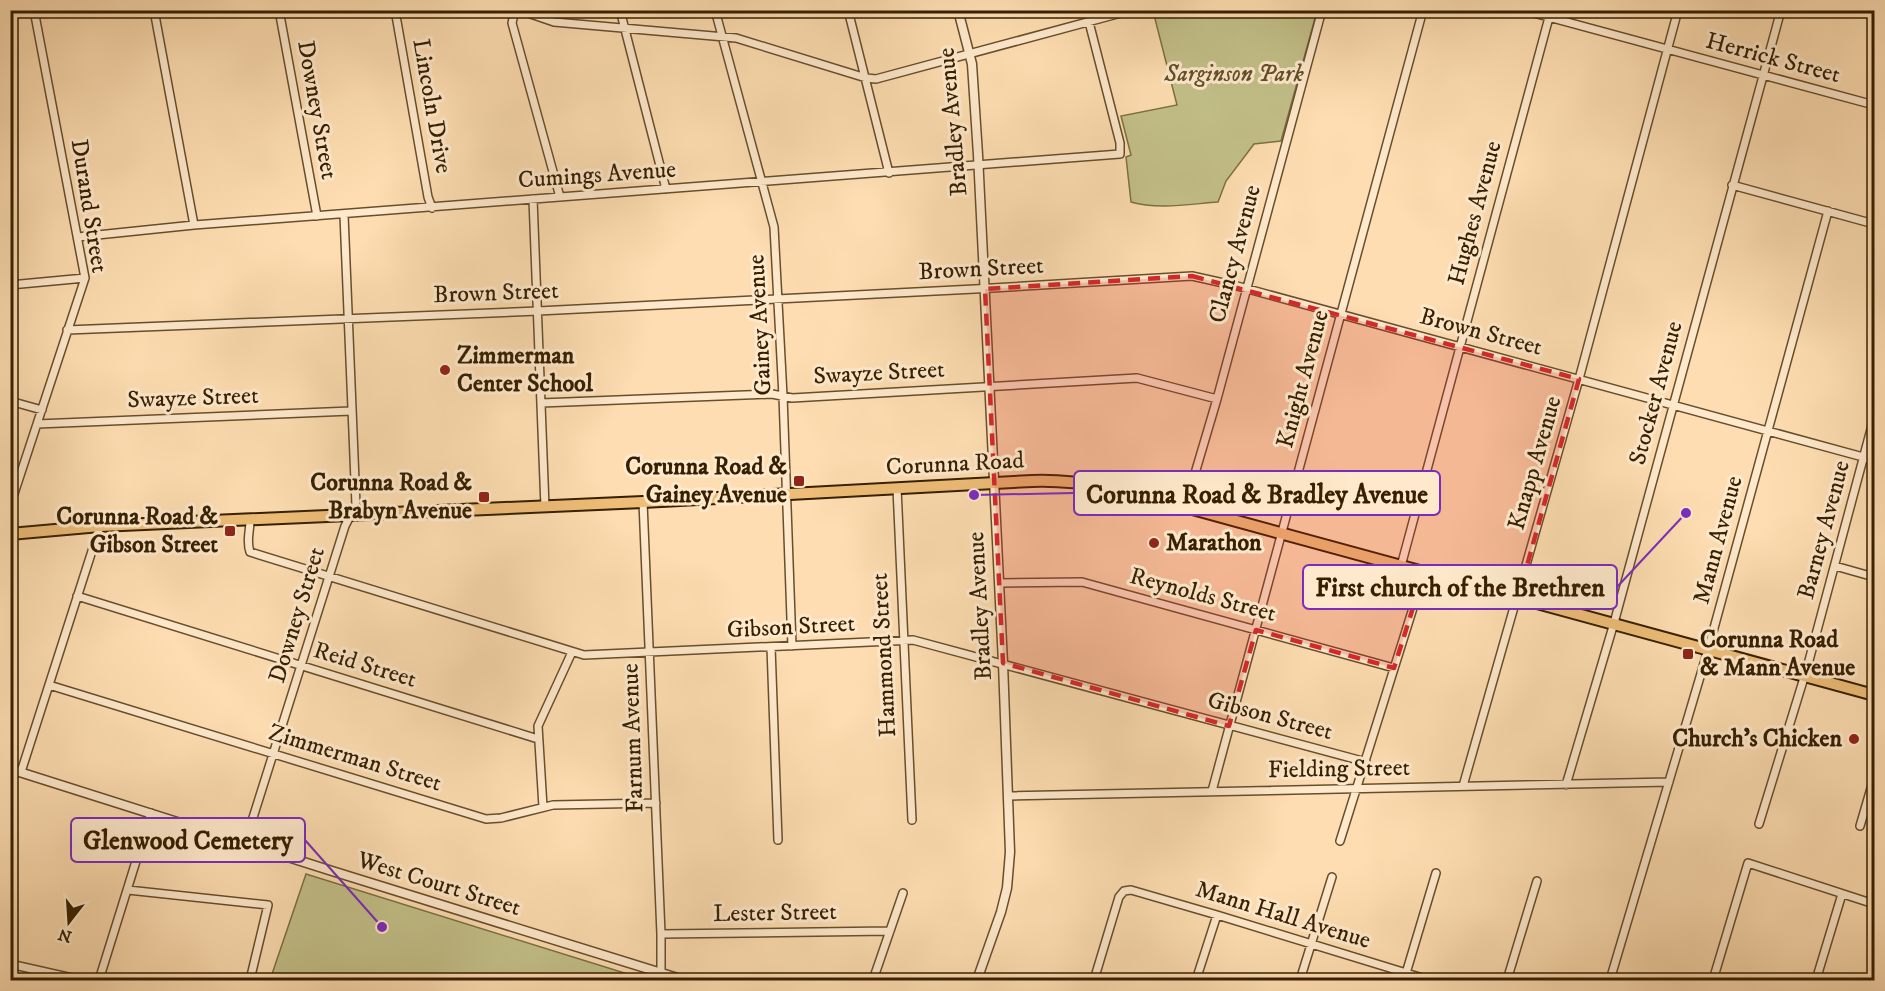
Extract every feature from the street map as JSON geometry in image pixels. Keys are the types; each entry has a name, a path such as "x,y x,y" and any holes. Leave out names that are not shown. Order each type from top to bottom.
{"main road":[{"name":"Corunna Road","path":"10,534 100,526 545,507 1052,480 1092,484 1185,507 1875,695"}],"street":[{"name":"Durand Street","path":"10,506 85,278 34,10"},
{"path":"154,10 194,225"},
{"name":"Downey Street","path":"279,10 317,216"},
{"name":"Lincoln Drive","path":"395,10 428,197 432,208"},
{"path":"560,196 512,23 517,10 554,22 736,38 866,78 876,79 1132,10"},
{"path":"620,10 666,189"},
{"name":"Gainey Avenue","path":"715,10 774,227 792,646"},
{"path":"848,10 889,173"},
{"name":"Bradley Avenue","path":"958,10 972,64 1009,796 1010,852 1007,888 1001,912 976,981"},
{"name":"Clancy Avenue","path":"1185,507 1322,10"},
{"name":"Knight Avenue","path":"1212,791 1423,10"},
{"name":"Herrick Street","path":"1523,10 1550,14 1667,50 1875,105"},
{"name":"Knapp Avenue","path":"1463,786 1579,379 1678,10"},
{"name":"Stocker Avenue","path":"1566,785 1614,623 1781,10"},
{"name":"Hughes Avenue","path":"1401,566 1550,14"},
{"name":"Cumings Avenue","path":"78,237 194,225 1120,154 1120,143 1089,22"},
{"path":"1732,184 1875,224"},
{"path":"532,199 545,507"},
{"name":"Mann Avenue","path":"1610,981 1708,650 1828,211"},
{"name":"Downey Street","path":"245,843 345,526 356,505 344,215"},
{"name":"Brown Street","path":"67,330 538,311 985,289 1192,276 1460,346 1875,460"},
{"path":"10,285 85,278"},
{"name":"Swayze Street","path":"541,403 772,394 792,398 1137,378 1216,399"},
{"path":"10,401 42,410"},
{"name":"Swayze Street","path":"37,424 351,411"},
{"name":"Barney Avenue","path":"1759,824 1804,676 1875,418"},
{"name":"Hammond Street","path":"897,488 912,820"},
{"name":"Farnum Avenue","path":"644,502 661,973"},
{"name":"Gibson Street","path":"250,520 247,543 250,552 584,655 913,640 1366,762"},
{"path":"21,772 100,526"},
{"path":"1835,566 1875,577"},
{"path":"1340,841 1424,573"},
{"name":"Reynolds Street","path":"999,583 1082,582 1394,668"},
{"name":"Reid Street","path":"77,596 538,739"},
{"path":"771,647 778,840"},
{"path":"543,807 538,726 572,652"},
{"name":"Zimmerman Street","path":"49,685 486,819 501,818 553,805 656,803"},
{"name":"West Court Street","path":"10,768 684,981"},
{"path":"1860,826 1875,778"},
{"name":"Fielding Street","path":"1009,796 1669,782"},
{"path":"99,981 151,813"},
{"path":"1713,981 1748,863 1875,904"},
{"path":"1405,977 1436,873"},
{"path":"1300,981 1332,877"},
{"path":"1507,981 1537,881"},
{"path":"128,890 268,905 250,981"},
{"name":"Mann Hall Avenue","path":"1094,981 1119,897 1124,891 1131,890 1217,915 1405,977 1429,981"},
{"path":"873,981 903,893"},
{"path":"1816,981 1842,894"},
{"path":"1196,981 1217,915"},
{"name":"Lester Street","path":"661,934 890,931"},
{"path":"10,964 81,981"}],"highlighted area":[{"path":"1192,276 1579,379 1518,598 1424,573 1394,668 1256,630 1229,726 1003,663 985,289"}],"green space":[{"name":"Sarginson Park","path":"1153,11 1317,11 1281,141 1254,144 1226,181 1218,202 1152,206 1131,202 1126,157 1131,155 1121,116 1177,105"},
{"path":"306,874 647,980 270,980"}],"place":[{"name":"Zimmerman Center School","path":"445,370"},
{"name":"Corunna Road & Gainey Avenue","path":"799,481"},
{"name":"Corunna Road & Bradley Avenue","path":"974,495"},
{"name":"Corunna Road & Brabyn Avenue","path":"484,497"},
{"name":"First church of the Brethren","path":"1686,513"},
{"name":"Corunna Road & Gibson Street","path":"230,531"},
{"name":"Marathon","path":"1154,543"},
{"name":"Corunna Road & Mann Avenue","path":"1688,654"},
{"name":"Church's Chicken","path":"1854,739"},
{"name":"Glenwood Cemetery","path":"382,927"}]}
